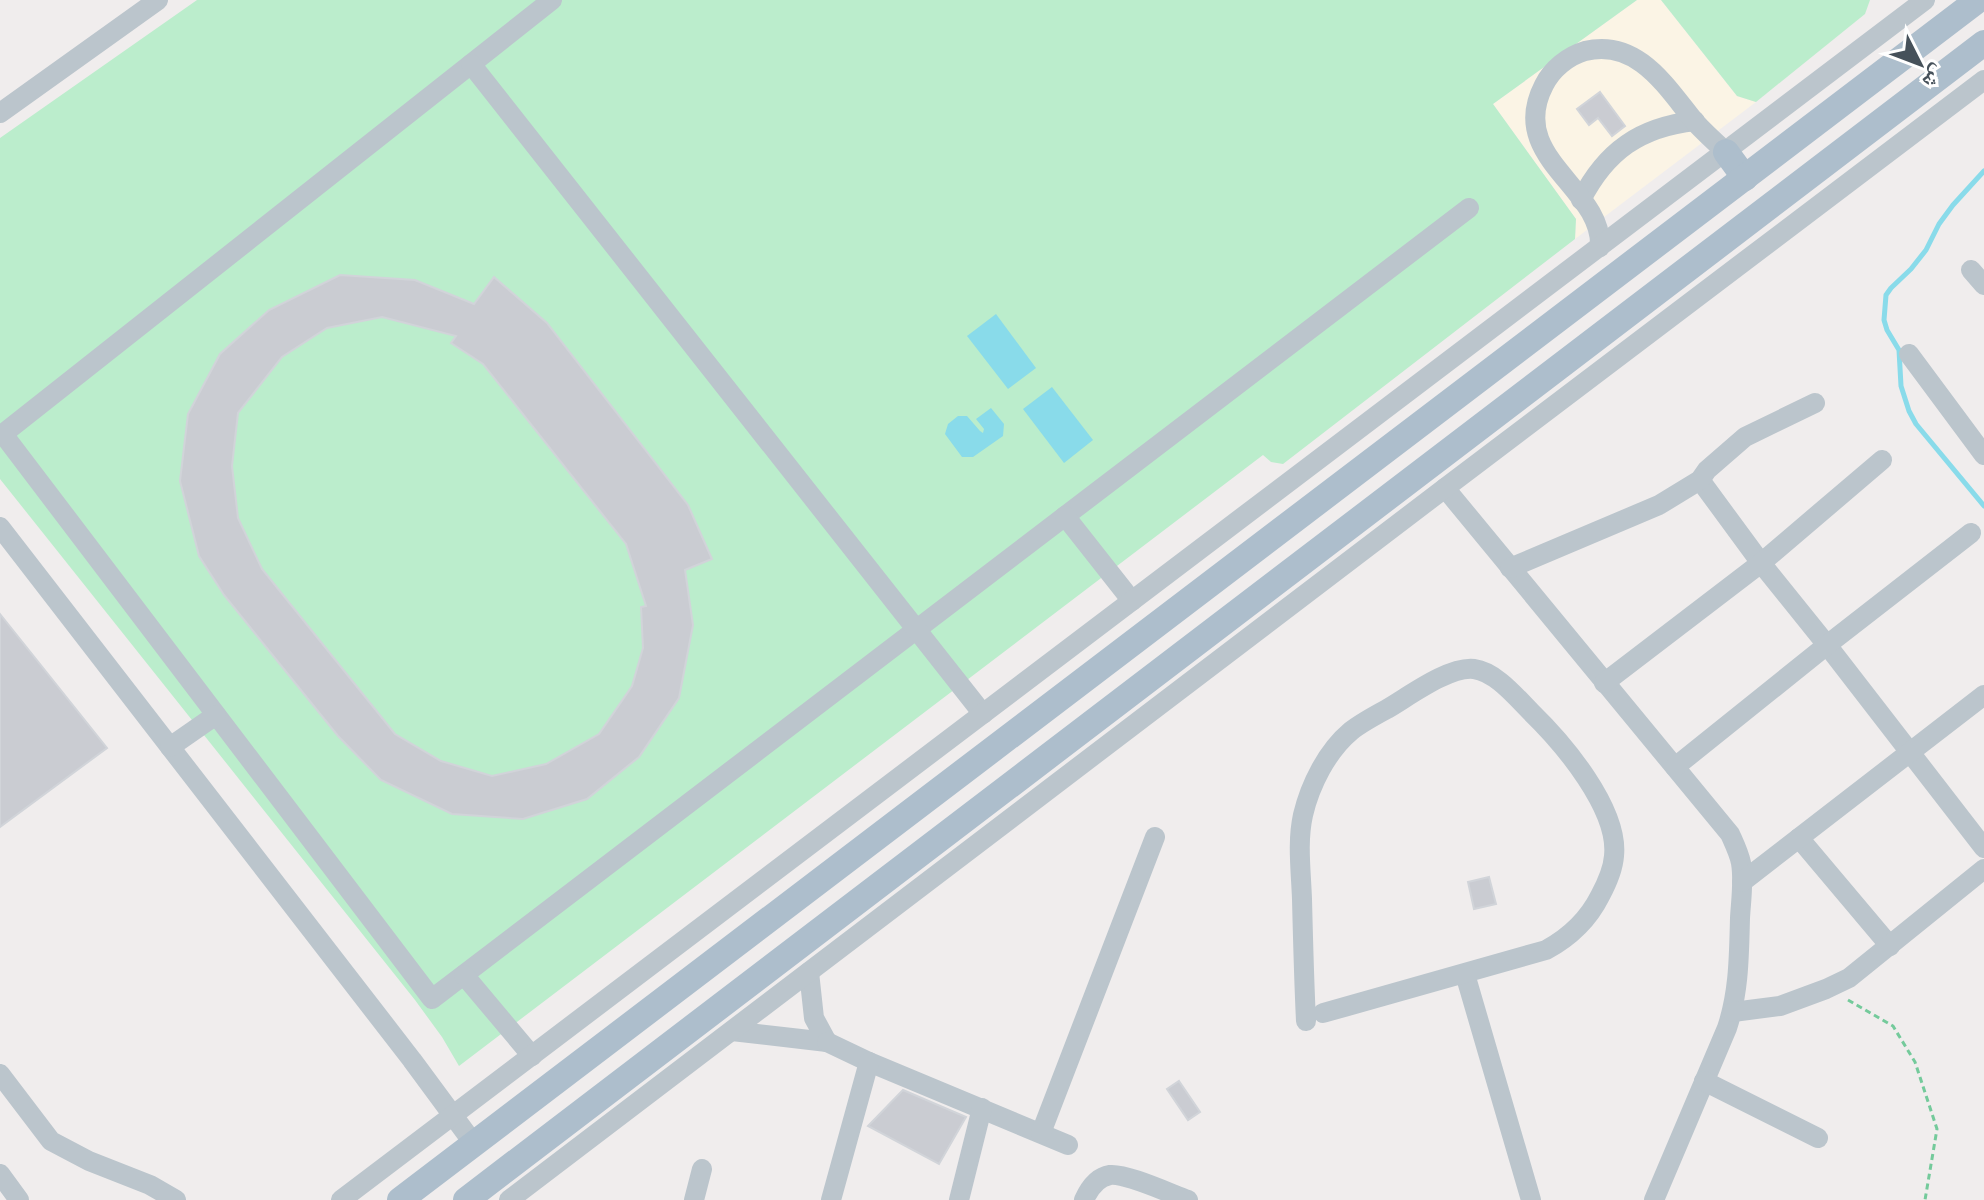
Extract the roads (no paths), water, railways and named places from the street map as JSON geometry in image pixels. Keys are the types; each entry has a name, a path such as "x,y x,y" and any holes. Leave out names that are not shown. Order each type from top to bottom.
{"main road":[{"path":"400,1200 1978,0"},
{"path":"466,1200 504,1192 1984,43"},
{"path":"1726,152 1745,178"},
{"path":"474,1144 473,1162 477,1170 504,1192"}],"street":[{"path":"0,113 158,0"},
{"path":"552,0 3,434 432,999 1469,208"},
{"path":"341,1200 1924,0"},
{"path":"1600,247 1597,224 1550,160 1536,130 1538,96 1556,68 1585,51 1619,51 1635,57 1663,81 1695,121 1726,152"},
{"path":"471,64 983,714"},
{"path":"504,1192 732,1031 1984,80"},
{"path":"1581,200 1599,169 1626,144 1659,128 1695,121"},
{"path":"1909,354 1984,455"},
{"path":"1510,568 1659,505 1700,480 1745,437 1815,403"},
{"path":"1604,683 1761,563 1882,460"},
{"path":"1700,480 1761,563 1984,848"},
{"path":"1445,488 1730,834 1737,848 1742,882 1733,1012 1654,1200"},
{"path":"1065,516 1132,601"},
{"path":"0,527 474,1144"},
{"path":"1675,767 1971,533"},
{"path":"1471,669 1490,675 1511,693 1569,755 1607,817 1612,829 1614,857 1611,873 1596,903 1567,937 1536,954 1465,974 1315,1017 1300,837 1305,807 1320,773 1339,742 1359,725 1440,679 1460,670 1471,669"},
{"path":"1742,882 1984,695"},
{"path":"170,747 216,715"},
{"path":"1041,1133 1155,837"},
{"path":"1799,838 1890,946"},
{"path":"1733,1012 1780,1006 1849,978 1984,869"},
{"path":"809,972 814,1018 827,1042"},
{"path":"1465,974 1531,1200"},
{"path":"464,975 532,1056"},
{"path":"732,1031 827,1042 1068,1145"},
{"path":"831,1200 869,1062"},
{"path":"0,1074 51,1141 89,1161 150,1185 176,1200"},
{"path":"1704,1081 1818,1138"},
{"path":"959,1200 982,1108"},
{"path":"694,1200 702,1169"},
{"path":"0,1174 19,1200"},
{"path":"1084,1200 1092,1186 1110,1175 1122,1176 1188,1200"}],"water":[{"path":"996,314 1036,368 1008,389 967,336"},
{"path":"1052,387 1093,440 1064,463 1023,409"},
{"path":"991,408 1004,424 1003,436 973,457 962,457 945,434 948,424 958,416 967,416 983,433 984,429 976,419"}],"waterway":[{"path":"1984,171 1953,205 1911,269 1886,295 1884,320 1899,350 1901,386 1909,411 1916,424 1984,506"}]}
